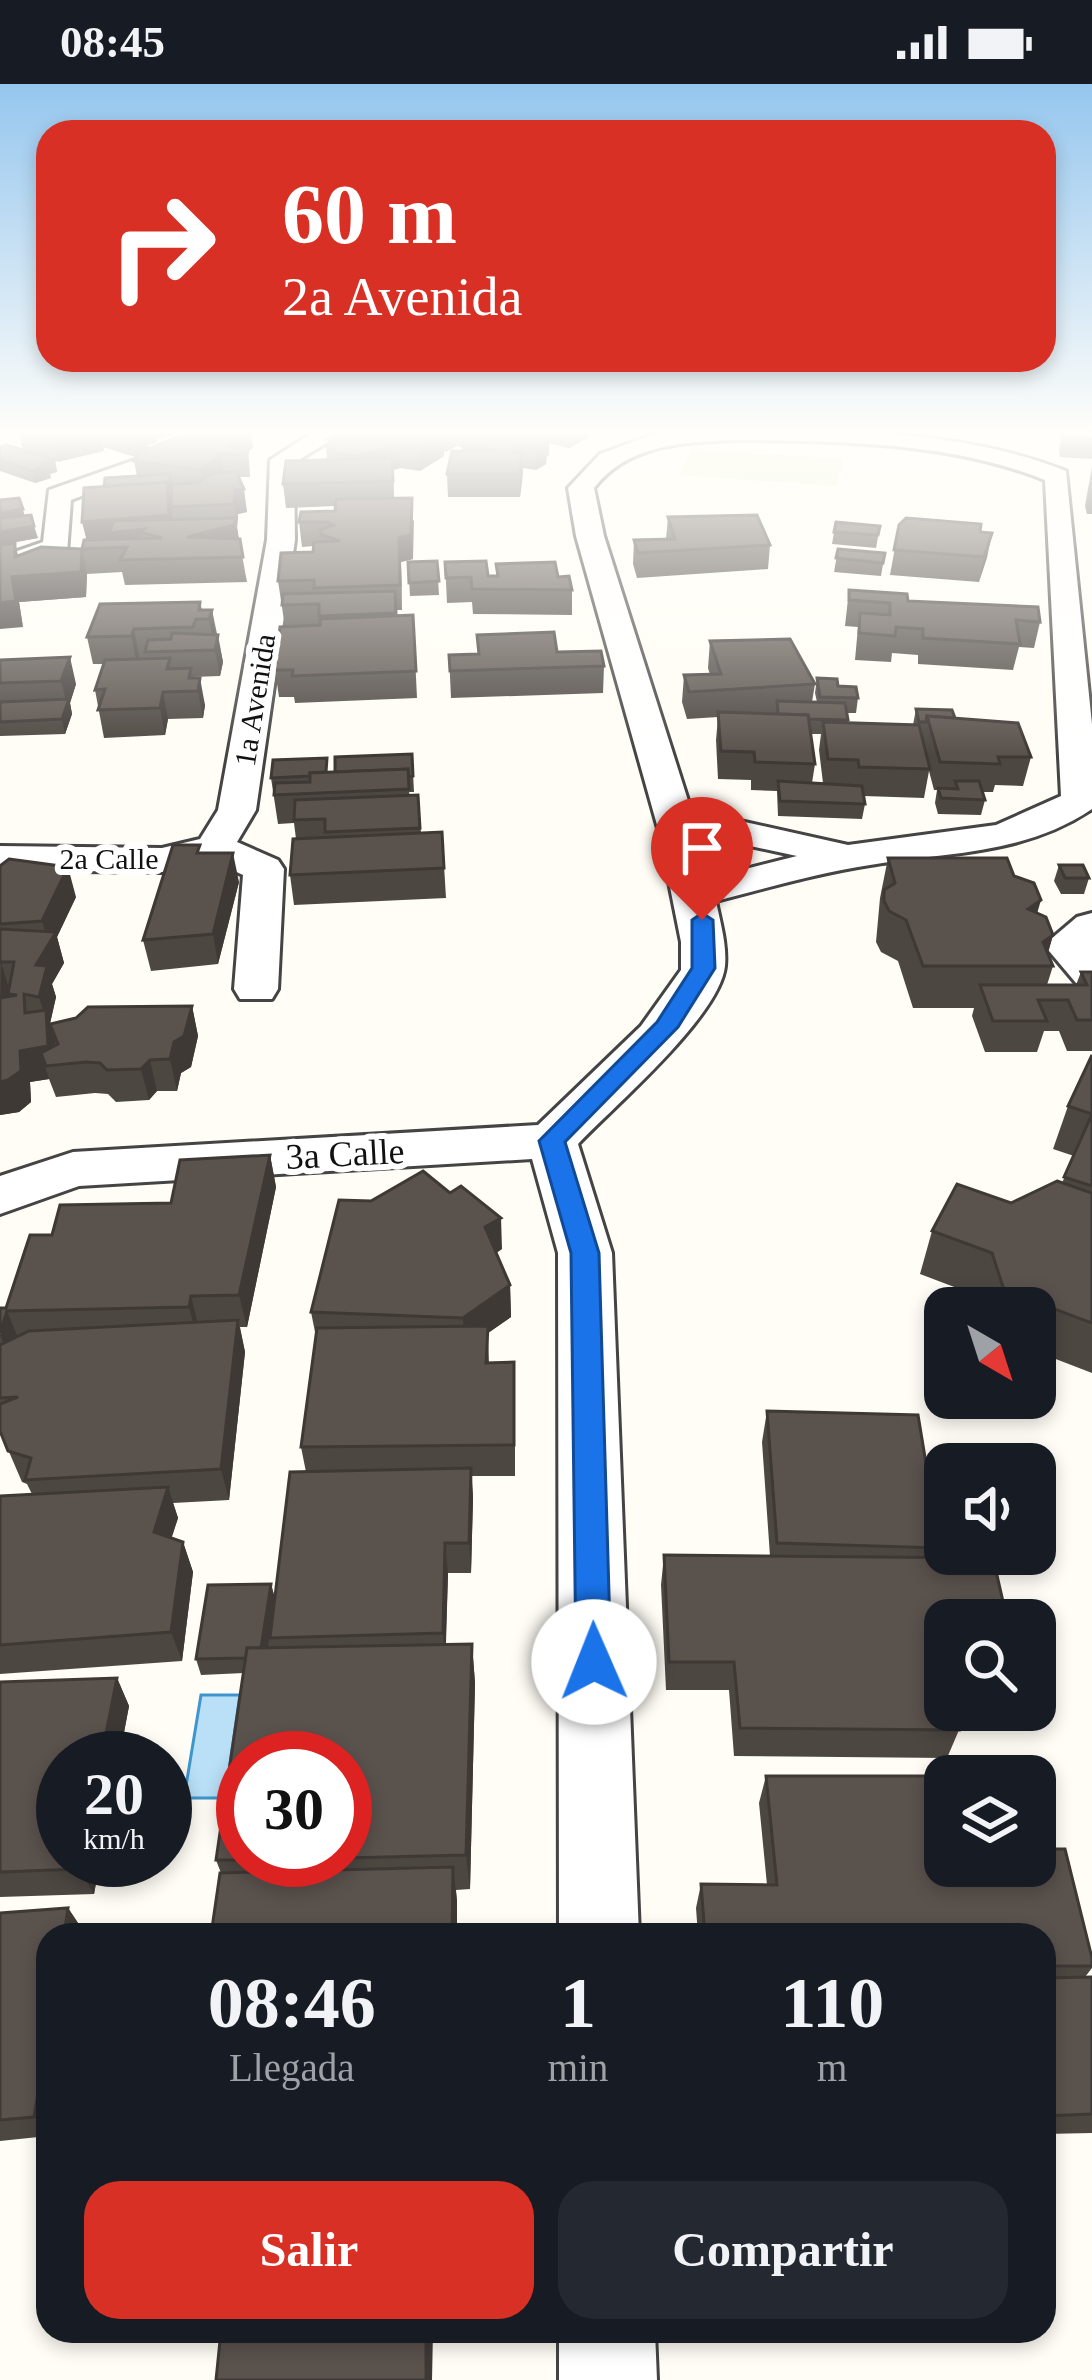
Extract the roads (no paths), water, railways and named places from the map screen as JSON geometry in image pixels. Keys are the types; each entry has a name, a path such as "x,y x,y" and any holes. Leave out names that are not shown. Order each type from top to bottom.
{"street":[{"path":"0,566 57,547 57,540"},
{"name":"1a Avenida","path":"215,847 237,810 281,540"},
{"path":"594,540 670,817 696,893 704,968 666,1027 552,1141 585,1253 599,1923"},
{"path":"696,893 853,855 983,840 1049,825 1080,800 1063,540"},
{"path":"670,817 853,855"},
{"path":"215,847 264,869 256,989"},
{"name":"2a Calle","path":"0,858 162,860 215,847"},
{"path":"1092,926 1066,945 1092,974"},
{"name":"3a Calle","path":"0,1196 73,1169 552,1141"},
{"path":"607,2343 608,2380"}],"water":[{"path":"201,1695 240,1695 235,1731 216,1731 216,1798 192,1798 192,1750"}]}
